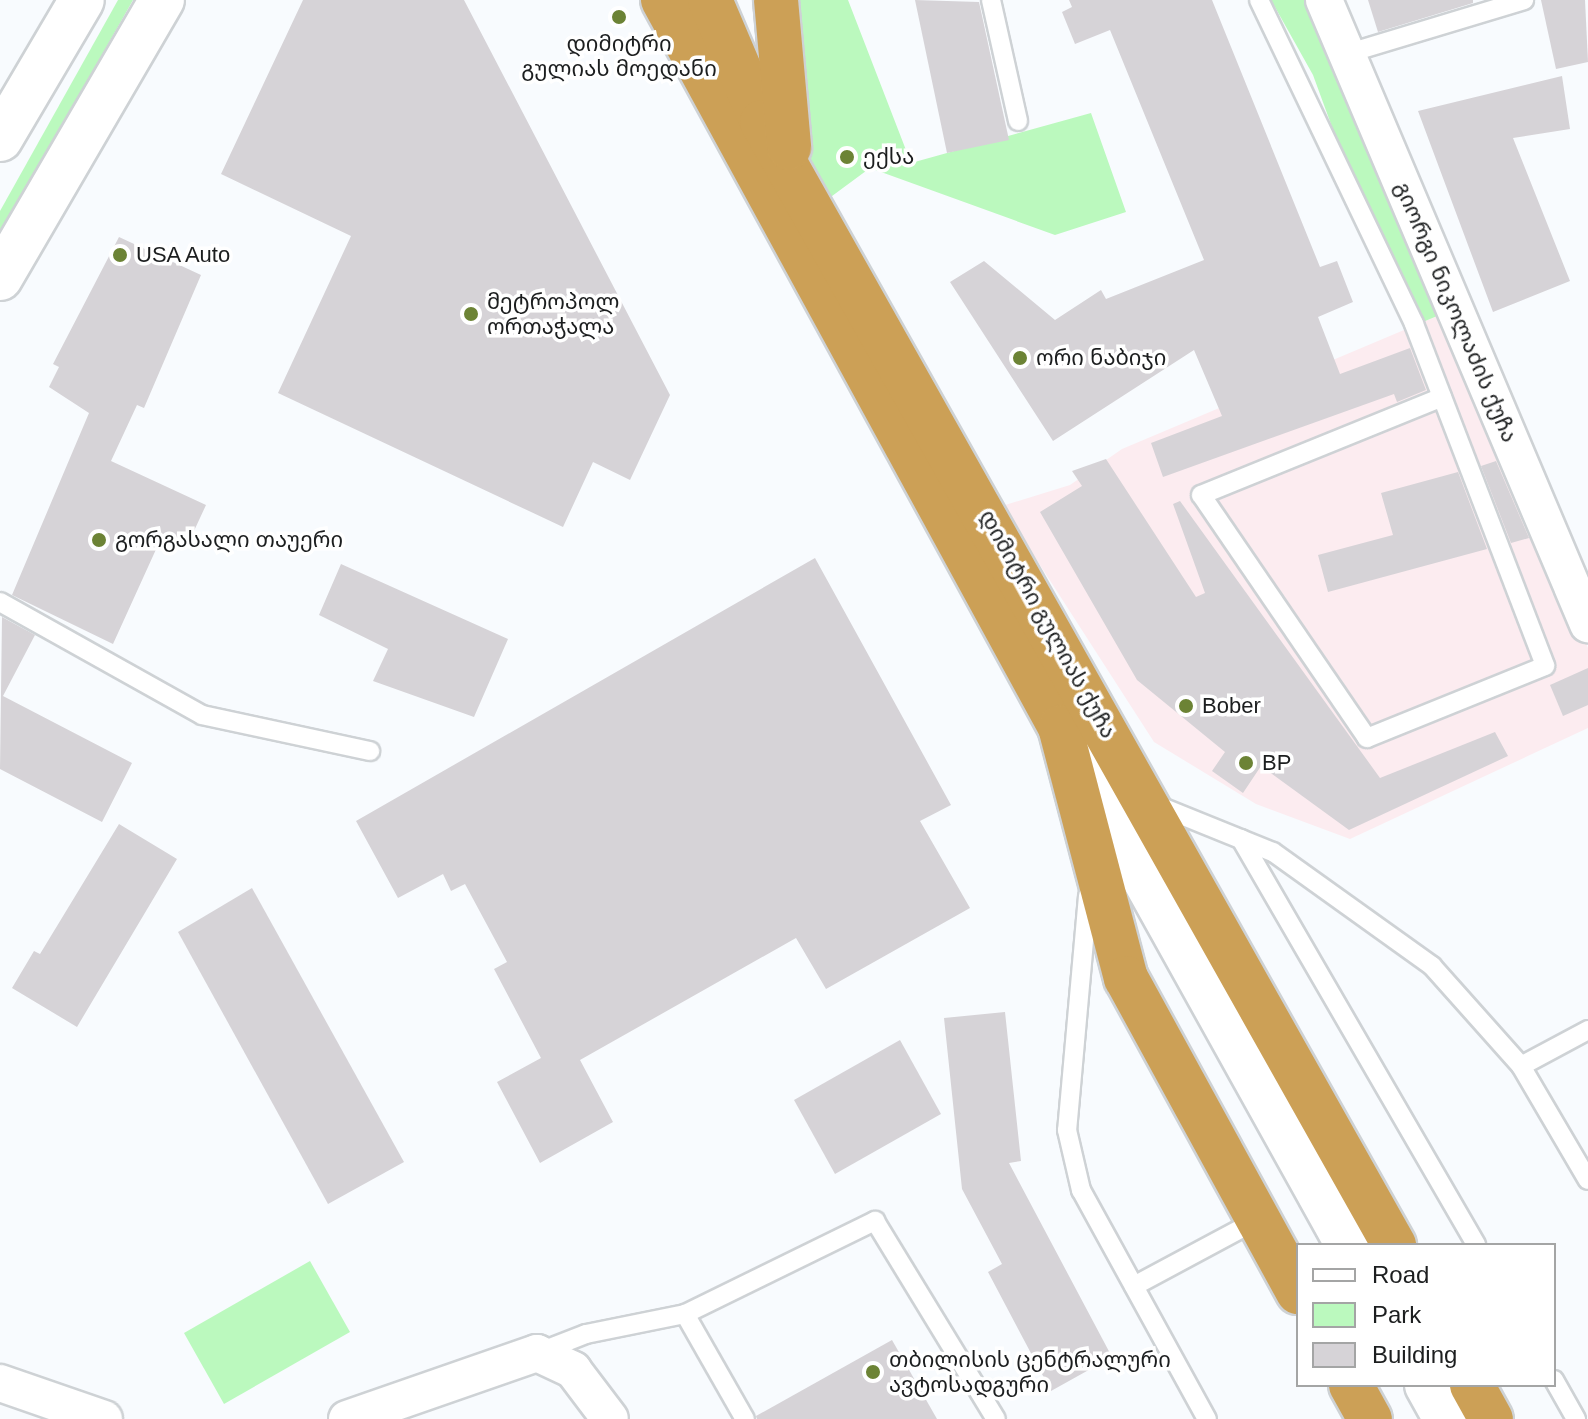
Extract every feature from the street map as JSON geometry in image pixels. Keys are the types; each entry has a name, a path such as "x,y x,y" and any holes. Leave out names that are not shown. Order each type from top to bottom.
{"highway":[{"name":"დიმიტრი გულიას ქუჩა","path":"663,0 1060,727 1126,978 1296,1288"},
{"name":"დიმიტრი გულიას ქუჩა","path":"710,0 795,181 1393,1243"},
{"path":"776,0 780,94 795,181"},
{"path":"1352,1387 1370,1419"},
{"path":"1473,1387 1491,1419"}],"main road":[{"path":"0,139 82,0"},
{"path":"0,278 162,0"},
{"name":"დიმიტრი გულიას ქუჩა","path":"1060,727 1347,1243"},
{"path":"1428,1387 1446,1419"}],"street":[{"name":"გიორგი ნიკოლაძის ქუჩა","path":"1324,0 1588,624"},
{"path":"347,1419 537,1353 573,1370 610,1419"},
{"path":"0,1383 104,1419"}],"lane":[{"path":"991,0 1018,121"},
{"path":"1259,0 1407,309 1442,397 1545,666 1367,738 1201,495 1442,397"},
{"path":"1349,53 1524,0"},
{"path":"0,602 202,715 370,751"},
{"path":"1144,800 1273,852 1432,966 1521,1066 1588,1180"},
{"path":"1241,839 1475,1243"},
{"path":"1089,845 1067,1130 1081,1190 1207,1419"},
{"path":"1521,1066 1588,1030"},
{"path":"1134,1286 1257,1220"},
{"path":"537,1353 586,1334 685,1314 875,1221 996,1419"},
{"path":"685,1314 745,1419"},
{"path":"1556,1384 1576,1419"}],"shaded area":[{"path":"1442,314 1588,648 1588,728 1350,839 1256,804 1154,742 1002,506 1070,485 1122,449"}],"green space":[{"path":"118,0 133,0 0,236 0,211"},
{"path":"798,0 848,0 911,163 1091,113 1126,212 1055,235 870,168 828,199 809,163 797,97"},
{"path":"1271,0 1318,0 1442,314 1406,329 1313,75"},
{"path":"310,1261 350,1332 224,1404 184,1333"}],"building":[{"name":"მეტროპოლ ორთაჭალა","path":"303,0 464,0 670,395 630,480 593,462 563,527 278,393 351,236 221,174"},
{"path":"915,0 979,2 1009,140 947,153"},
{"path":"1069,0 1212,0 1320,267 1337,261 1353,302 1318,317 1340,374 1410,348 1426,390 1397,402 1394,394 1163,477 1151,443 1222,416 1194,350 1053,441 950,282 984,261 1055,320 1101,290 1106,299 1204,260 1110,30 1075,44 1062,12 1072,7"},
{"path":"1368,0 1473,0 1473,3 1378,32"},
{"path":"1541,0 1585,0 1588,62 1556,69"},
{"path":"1562,76 1570,129 1513,138 1570,281 1493,312 1418,111"},
{"path":"119,237 201,275 144,408 137,405 111,461 206,505 187,546 163,534 113,644 12,595 89,413 49,387 59,367 53,364"},
{"path":"1106,459 1196,597 1205,593 1173,504 1180,501 1380,778 1495,732 1508,756 1349,830 1261,766 1243,793 1212,771 1225,752 1137,680 1040,512 1082,486 1072,471"},
{"path":"1496,461 1529,538 1511,543 1481,466"},
{"path":"1458,472 1487,549 1328,592 1318,555 1393,535 1381,493"},
{"path":"815,558 951,805 920,821 970,908 826,989 796,938 580,1060 613,1122 540,1163 497,1082 541,1058 494,969 507,962 465,884 451,891 443,874 398,898 356,821"},
{"path":"341,564 508,639 474,717 373,681 388,649 319,615"},
{"path":"2,617 35,635 3,696 132,763 102,822 0,769"},
{"path":"1588,668 1588,705 1563,716 1550,685"},
{"path":"119,824 177,859 77,1027 12,988 34,951 40,954"},
{"path":"252,888 404,1162 328,1204 178,932"},
{"path":"1005,1012 1021,1161 1009,1163 1112,1357 1051,1391 988,1272 1002,1264 962,1189 944,1018"},
{"path":"900,1040 941,1114 835,1174 794,1100"},
{"name":"თბილისის ცენტრალური ავტოსადგური","path":"892,1340 937,1419 757,1419 756,1416"}],"place":[{"name":"დიმიტრი გულიას მოედანი","path":"619,17"},
{"name":"ექსა","path":"847,157"},
{"name":"USA Auto","path":"120,255"},
{"name":"მეტროპოლ ორთაჭალა","path":"471,314"},
{"name":"ორი ნაბიჯი","path":"1020,358"},
{"name":"გორგასალი თაუერი","path":"99,540"},
{"name":"Bober","path":"1186,706"},
{"name":"BP","path":"1246,763"},
{"name":"თბილისის ცენტრალური ავტოსადგური","path":"873,1372"}]}
